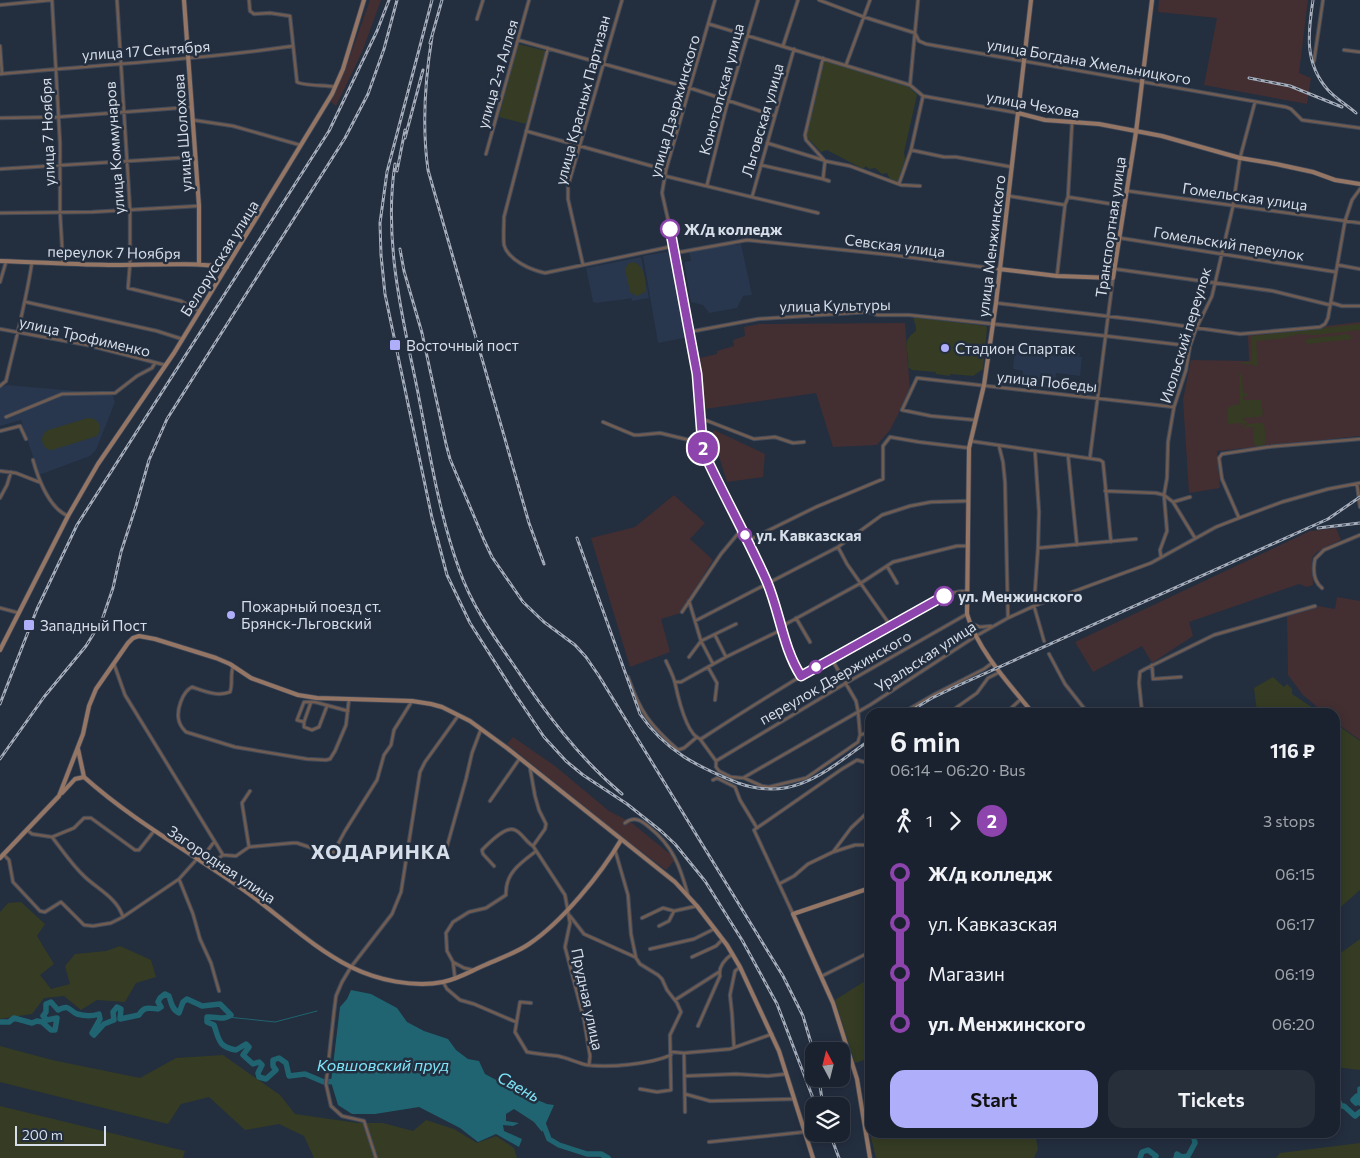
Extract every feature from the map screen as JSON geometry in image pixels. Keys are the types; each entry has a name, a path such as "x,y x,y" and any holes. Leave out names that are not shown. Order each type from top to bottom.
{"street":[{"path":"0,4 51,0"},
{"name":"улица 7 Ноября","path":"51,0 60,144 62,263"},
{"name":"улица Коммунаров","path":"117,0 130,209 129,289 181,301 199,311"},
{"name":"улица Шолохова","path":"184,0 193,120 200,264"},
{"path":"250,0 250,11 254,14 270,13 290,16 297,82 300,84 336,87"},
{"name":"Белорусская улица","path":"0,650 68,516 98,464 182,340 336,87 364,0"},
{"path":"477,19 483,0"},
{"name":"улица 2-я Аллея","path":"486,154 529,0"},
{"name":"улица Красных Партизан","path":"583,265 567,192 622,0"},
{"name":"улица Дзержинского","path":"715,0 666,170 662,193 674,246 697,374 705,455 767,584 794,665 801,676"},
{"name":"Конотопская улица","path":"707,185 758,0"},
{"name":"Льговская улица","path":"782,46 798,0"},
{"name":"улица Богдана Хмельницкого","path":"819,0 864,17 915,32 919,41 926,44 1286,107 1291,109 1302,120 1360,128"},
{"path":"846,65 870,0"},
{"path":"910,85 918,0"},
{"name":"улица Менжинского","path":"1029,708 993,662 969,622 967,614 967,546 969,448 984,385 996,303 1031,0"},
{"name":"Транспортная улица","path":"1090,457 1119,238 1136,132 1152,0"},
{"path":"1314,61 1323,0"},
{"path":"709,24 910,85 923,96 911,150 899,184"},
{"path":"518,40 690,88 775,116"},
{"path":"0,46 1,74"},
{"name":"улица 17 Сентября","path":"1,74 56,68 188,59 293,46"},
{"path":"548,48 504,217 504,244 510,255 522,264 545,273 674,246"},
{"name":"Льговская улица","path":"752,197 794,49"},
{"path":"1344,50 1360,52"},
{"path":"823,58 805,135 806,140 824,160 823,180"},
{"name":"улица Чехова","path":"923,96 1018,113 1045,120 1072,124 1099,124 1162,136 1240,158 1313,172 1335,180 1360,184"},
{"name":"Июльский переулок","path":"1161,557 1160,550 1167,531 1164,495 1167,478 1168,442 1174,407 1186,370 1190,346 1212,296 1233,206 1240,158 1255,102"},
{"path":"0,118 58,117 192,107"},
{"path":"193,120 233,126 300,145"},
{"path":"1057,276 1065,205 1068,197 1072,124"},
{"path":"526,131 666,170"},
{"path":"767,143 850,166 899,184 920,186"},
{"path":"911,150 944,158 956,157 1012,167"},
{"path":"0,169 194,157"},
{"path":"761,164 829,181"},
{"path":"665,176 818,213"},
{"path":"996,303 1240,334 1320,327 1325,324 1328,318 1345,221 1352,200 1360,189"},
{"name":"Гомельская улица","path":"1126,190 1360,223"},
{"path":"1009,196 1065,205"},
{"path":"1068,197 1124,206"},
{"path":"0,213 198,206"},
{"name":"Гомельский переулок","path":"1119,238 1336,272"},
{"name":"Севская улица","path":"675,254 747,240 892,255 1057,276 1114,278"},
{"name":"переулок 7 Ноября","path":"0,261 200,264 227,267"},
{"path":"0,282 6,261"},
{"path":"0,386 6,382 26,302 32,262"},
{"path":"1338,265 1360,269"},
{"path":"1115,269 1273,291 1342,306 1360,306"},
{"path":"26,302 157,331 182,340"},
{"name":"улица Культуры","path":"689,332 758,319 868,312 878,315 909,315 1190,346"},
{"name":"улица Трофименко","path":"0,329 87,345 165,365"},
{"path":"6,417 62,394 115,393 123,385 152,368 155,363"},
{"name":"улица Победы","path":"975,420 931,416 902,410 917,378 1174,407"},
{"path":"700,418 754,438 775,437 793,444 804,442"},
{"path":"603,422 639,435 660,433 690,440 702,439"},
{"path":"0,431 20,426 26,439"},
{"path":"747,541 816,507 883,478 883,446 890,437 969,448"},
{"path":"1239,518 1222,479 1218,458 1222,454 1232,451 1360,439"},
{"path":"970,441 1090,457 1103,462 1111,542"},
{"path":"999,446 1005,482 1008,618"},
{"path":"1035,451 1039,512 1034,606 1044,640"},
{"path":"1068,455 1077,545"},
{"path":"32,460 40,482 61,513 68,516"},
{"path":"0,471 11,472 40,482"},
{"path":"0,498 11,472"},
{"name":"Уральская улица","path":"743,778 870,705 992,626 1034,606 1125,573 1239,518 1282,502 1328,489 1359,484 1360,507"},
{"path":"1105,491 1164,495 1173,502 1195,538"},
{"path":"1173,502 1190,497"},
{"path":"695,620 838,547 882,515 910,506 931,502 968,501"},
{"path":"682,612 722,554 742,530"},
{"path":"1322,588 1317,584 1315,577 1315,559 1324,550 1360,535"},
{"path":"1038,548 1136,539"},
{"path":"675,682 681,682 726,656 782,629 796,618 861,583 887,566 902,560 957,546 967,546"},
{"path":"838,547 847,564 890,625"},
{"path":"887,566 897,583"},
{"path":"700,739 830,658 951,592 967,591"},
{"path":"689,601 701,641 713,664"},
{"path":"1142,708 1140,672 1214,636 1315,606"},
{"path":"0,608 19,613"},
{"name":"переулок Дзержинского","path":"716,761 846,683 967,614"},
{"path":"796,618 810,642"},
{"path":"969,622 980,627 992,626"},
{"path":"689,658 701,641 736,624"},
{"path":"715,635 726,656"},
{"path":"59,796 78,749 88,706 96,689 128,643 133,638 139,636 155,639 216,658 251,678 294,694 317,698 412,701 436,706 459,715 520,758 621,840 660,869 697,906 733,954 772,1034 805,1132 709,1142"},
{"path":"1049,654 1065,684 1084,708"},
{"path":"666,660 675,682 685,719 696,738 700,739 716,761 716,767 724,774 769,787 806,778 858,742 860,735 856,701 830,658"},
{"path":"911,708 943,689 984,669 993,662"},
{"name":"Загородная улица","path":"114,664 125,695 223,855"},
{"path":"1152,665 1153,679 1181,677"},
{"path":"233,666 230,692 214,694 192,687 185,692 178,716 186,732 235,747 307,759 326,760 335,751 346,725 349,699"},
{"path":"708,667 717,683 715,700"},
{"path":"956,708 977,693 988,678 1000,672"},
{"path":"628,677 640,708 658,732 678,750 684,748 696,738"},
{"path":"1011,708 1021,699"},
{"path":"333,853 377,780 384,755 391,745 394,730 412,701"},
{"path":"304,722 297,720 304,702 348,711"},
{"path":"311,702 304,726 312,730 319,728 327,706"},
{"path":"376,1158 364,1121 342,1116 331,1106 326,1082 336,996 351,967 392,914 398,901 420,772 424,762 459,715"},
{"path":"444,857 472,753 481,729"},
{"path":"860,735 865,734"},
{"path":"78,749 84,777 75,779 2,856 9,860 13,882 42,913 61,902 84,925 93,926 111,922 123,917 179,879 197,859 205,854 214,842"},
{"path":"490,802 520,758"},
{"path":"865,762 858,760 842,769 754,830 833,1003 857,1079 865,1128"},
{"path":"494,866 483,854 482,850 503,832 510,829 516,830 533,846 545,829 546,824 535,796 530,766"},
{"name":"Загородная улица","path":"84,777 102,794 249,894 312,942 351,967 377,977 415,983 443,982 455,978 508,956 528,945 568,909 597,876 621,840"},
{"path":"713,780 717,778 735,787 740,800 757,828"},
{"path":"250,791 242,803 250,847"},
{"path":"833,852 851,828 865,815"},
{"path":"27,830 32,834 52,837 74,828 87,817 135,850 141,848 154,831"},
{"path":"625,823 636,818 666,842 677,862 688,896"},
{"path":"52,837 86,879 115,901 123,917"},
{"path":"211,868 215,861 223,855 236,856 250,847 297,843 333,853 358,857"},
{"path":"779,884 794,876 808,864 833,852 854,846 865,845"},
{"name":"Прудная улица","path":"533,846 535,852 562,888 568,909 570,923 565,947 584,1020 590,1065"},
{"path":"615,850 628,895 631,934 636,958 640,964 658,976 681,1012 670,1034 671,1090 669,1092 657,1092 640,1089"},
{"path":"455,978 454,962 447,950 446,933 453,922 468,912 486,908 506,896 508,878 522,862 535,852"},
{"path":"179,879 193,914 200,940 211,963 219,991"},
{"path":"793,914 865,890"},
{"path":"642,918 663,908 674,911 697,906"},
{"path":"659,926 669,921 674,911"},
{"path":"569,915 584,934 636,958"},
{"path":"650,949 694,939 714,929"},
{"path":"692,958 716,946 722,940"},
{"path":"698,1026 720,976 719,972 722,964 733,954"},
{"path":"822,976 865,954"},
{"path":"454,962 464,968 473,970"},
{"path":"734,1047 730,995 735,971 740,967"},
{"path":"675,1000 719,972"},
{"path":"443,982 447,989 460,1000 516,1022 520,1002 531,1004"},
{"name":"Прудная улица","path":"516,1022 515,1032 527,1052 558,1056 590,1065 636,1063 663,1058 671,1053 734,1047 772,1034"},
{"path":"684,1053 684,1112"},
{"path":"685,1076 736,1074 768,1076 786,1074"},
{"path":"685,1094 710,1101 795,1099"},
{"path":"867,1138 870,1158"},
{"path":"808,1142 813,1158"}],"shaded area":[{"path":"370,0 381,0 362,52 336,106 331,102"},
{"path":"1159,0 1308,0 1299,73 1311,78 1307,104 1204,85 1217,18 1158,12"},
{"path":"518,44 546,51 526,124 499,117"},
{"path":"824,59 908,86 917,95 904,152 905,159 898,182 890,179 887,173 882,174 875,168 869,169 866,166 863,169 827,150 821,152 806,136"},
{"path":"734,243 735,245 741,244 752,295 743,296 737,308 709,313 703,305 691,302 684,262 691,261 689,252"},
{"path":"671,251 688,337 658,343 643,256"},
{"path":"641,257 649,298 632,301 631,298 593,302 586,268"},
{"path":"633,262 640,266 646,283 645,292 637,296 630,292 625,269 628,264"},
{"name":"Стадион Спартак","path":"913,317 986,326 983,369 973,376 950,374 950,376 936,374 936,372 912,370 908,367 906,344 911,335 916,331"},
{"path":"1360,322 1360,436 1217,451 1220,488 1189,493 1183,400 1191,360 1249,361 1248,335"},
{"path":"905,323 910,391 890,430 877,445 833,447 816,393 705,409 700,358 717,354 717,351 734,346 733,340 745,336 744,327 759,324"},
{"path":"1360,324 1360,330 1315,335 1299,334 1284,338 1256,341 1258,366 1242,364 1241,362 1250,362 1252,360 1251,336"},
{"path":"1349,334 1352,339 1307,344 1305,339"},
{"path":"1015,345 1080,353 1079,357 1082,357 1080,376 1056,373 1054,389 1021,385 1023,371 1013,369"},
{"path":"1239,371 1242,374 1243,392 1247,394 1247,397 1243,395 1243,400 1261,400 1263,414 1260,417 1243,418 1243,421 1248,422 1242,427 1241,423 1228,424 1227,415 1227,410 1231,406 1240,404"},
{"path":"7,385 112,394 115,402 96,450 90,456 39,475 21,420 0,426 0,388"},
{"path":"88,418 97,421 100,426 97,436 52,450 44,446 42,438 48,430"},
{"path":"1248,424 1264,424 1266,442 1262,447 1258,447 1253,443 1254,427 1244,428"},
{"path":"714,430 765,454 763,477 727,482 712,434"},
{"path":"674,495 705,523 690,539 713,560 681,613 661,619 670,652 630,667 591,538 635,527"},
{"path":"1336,528 1341,540 1317,552 1312,558 1313,585 1307,587 1299,584 1189,622 1193,636 1152,663 1142,646 1093,672 1075,642 1310,531"},
{"path":"1337,597 1360,601 1360,740 1340,726 1340,708 1318,708 1303,695 1288,675 1287,616 1318,606 1335,609"},
{"path":"1273,677 1284,687 1287,684 1292,689 1292,694 1313,708 1256,708 1254,688"},
{"path":"1340,727 1360,741 1360,890 1340,908"},
{"path":"513,737 555,766 609,811 632,823 676,859 666,870 618,834 507,744"},
{"path":"21,902 45,924 37,936 54,964 40,975 51,989 70,984 65,966 75,954 106,951 120,946 151,960 156,977 136,983 125,1002 97,1000 81,1010 64,996 44,998 32,1014 0,1019 0,912 8,903"},
{"path":"1360,939 1360,1070 1340,1068 1340,953"},
{"path":"865,981 865,1060 855,1063 850,1042 848,1042 835,1000"},
{"path":"0,1046 52,1060 140,1078 176,1058 223,1055 280,1095 295,1114 358,1123 383,1123 413,1131 426,1120 454,1129 477,1143 496,1136 514,1148 517,1158 314,1158 304,1136 279,1124 245,1130 209,1097 181,1104 168,1124 0,1082"},
{"path":"0,1106 185,1151 183,1158 0,1158"},
{"path":"871,1138 1036,1138 1038,1149 1034,1158 876,1158"},
{"path":"1360,1143 1360,1158 1276,1158 1280,1153"}],"water":[{"name":"Ковшовский пруд","path":"351,990 371,994 397,1008 407,1022 424,1031 448,1039 456,1050 468,1059 479,1061 485,1074 521,1093 554,1105 542,1132 534,1122 514,1109 506,1114 506,1121 519,1123 513,1126 503,1125 504,1131 522,1139 519,1147 496,1134 478,1142 460,1128 419,1107 375,1114 352,1114 338,1105 331,1082 340,1007 347,999"}],"waterway":[{"name":"Свень","path":"0,1022 9,1022 14,1018 32,1023 37,1021 42,1022 51,1030 55,1030 57,1018 47,1020 43,1016 46,1012 46,1004 51,1002 58,1010 69,1008 80,1015 99,1014 100,1019 92,1033 94,1035 104,1024 114,1020 113,1012 117,1007 121,1009 120,1019 139,1015 145,1009 158,1009 161,1007 158,1002 165,994 169,996 173,1008 179,1013 183,1002 187,999 202,1006 220,1004 231,1015 223,1018 207,1017 207,1022 214,1025 220,1042 226,1047 236,1050 246,1044 249,1047 243,1055 253,1064 259,1062 262,1065 258,1073 259,1077 266,1079 276,1070 273,1066 273,1060 279,1058 286,1063 289,1076 305,1074 324,1082 339,1081"},
{"path":"228,1017 275,1022 317,1011"},
{"name":"Свень","path":"1360,1097 1357,1096 1353,1100 1356,1103 1358,1101 1360,1103"},
{"name":"Свень","path":"1340,1104 1355,1116 1360,1112"},
{"name":"Свень","path":"542,1121 549,1139 559,1145 587,1154 601,1154 608,1158"},
{"name":"Свень","path":"1176,1158 1177,1154 1182,1157 1188,1156 1195,1143 1194,1138"},
{"name":"Свень","path":"1140,1158 1142,1152 1148,1150 1156,1156 1155,1158"}],"railway":[{"path":"0,704 37,609 77,525 329,131 377,31 389,0"},
{"path":"0,759 44,697 86,646 102,620 113,588 121,552 149,460 167,419 345,138 368,94 384,49 397,0"},
{"path":"432,0 387,172 380,223 385,294 432,518 447,575 470,623 544,737 566,761 583,775 627,804 661,831 675,844 705,881 742,940 777,1004 813,1097"},
{"path":"430,43 442,0"},
{"path":"1313,0 1309,36 1311,58 1315,69 1320,80 1328,90 1356,113"},
{"path":"432,37 425,104 428,170 529,523 544,564"},
{"path":"405,138 423,70"},
{"path":"1249,78 1290,86 1342,107"},
{"path":"397,171 405,130"},
{"path":"395,164 391,218 399,298 439,498 459,569 483,618 537,699 591,765 622,794"},
{"path":"400,249 404,271 422,333 450,459 492,557 523,602 544,622 575,645 599,676 783,976 803,1016 811,1042"},
{"path":"916,708 957,686 1328,519 1360,497"},
{"path":"1318,528 1360,523"},
{"path":"577,538 640,714 671,748 709,771 738,783 758,788 776,789 793,786 809,780 865,744"},
{"path":"820,1088 822,1097"},
{"path":"833,1142 839,1158"}],"bus line":[{"name":"2","path":"670,229 697,374 705,455 767,584 794,665 801,676 944,596"}],"place":[{"name":"Ж/д колледж","path":"670,229"},
{"name":"Восточный пост","path":"395,345"},
{"name":"Стадион Спартак","path":"945,348"},
{"name":"ул. Кавказская","path":"745,535"},
{"name":"ул. Менжинского","path":"944,596"},
{"name":"Пожарный поезд ст. Брянск-Льговский","path":"231,615"},
{"name":"Западный Пост","path":"29,625"}],"district":[{"name":"ХОДАРИНКА","path":"381,851"}]}
